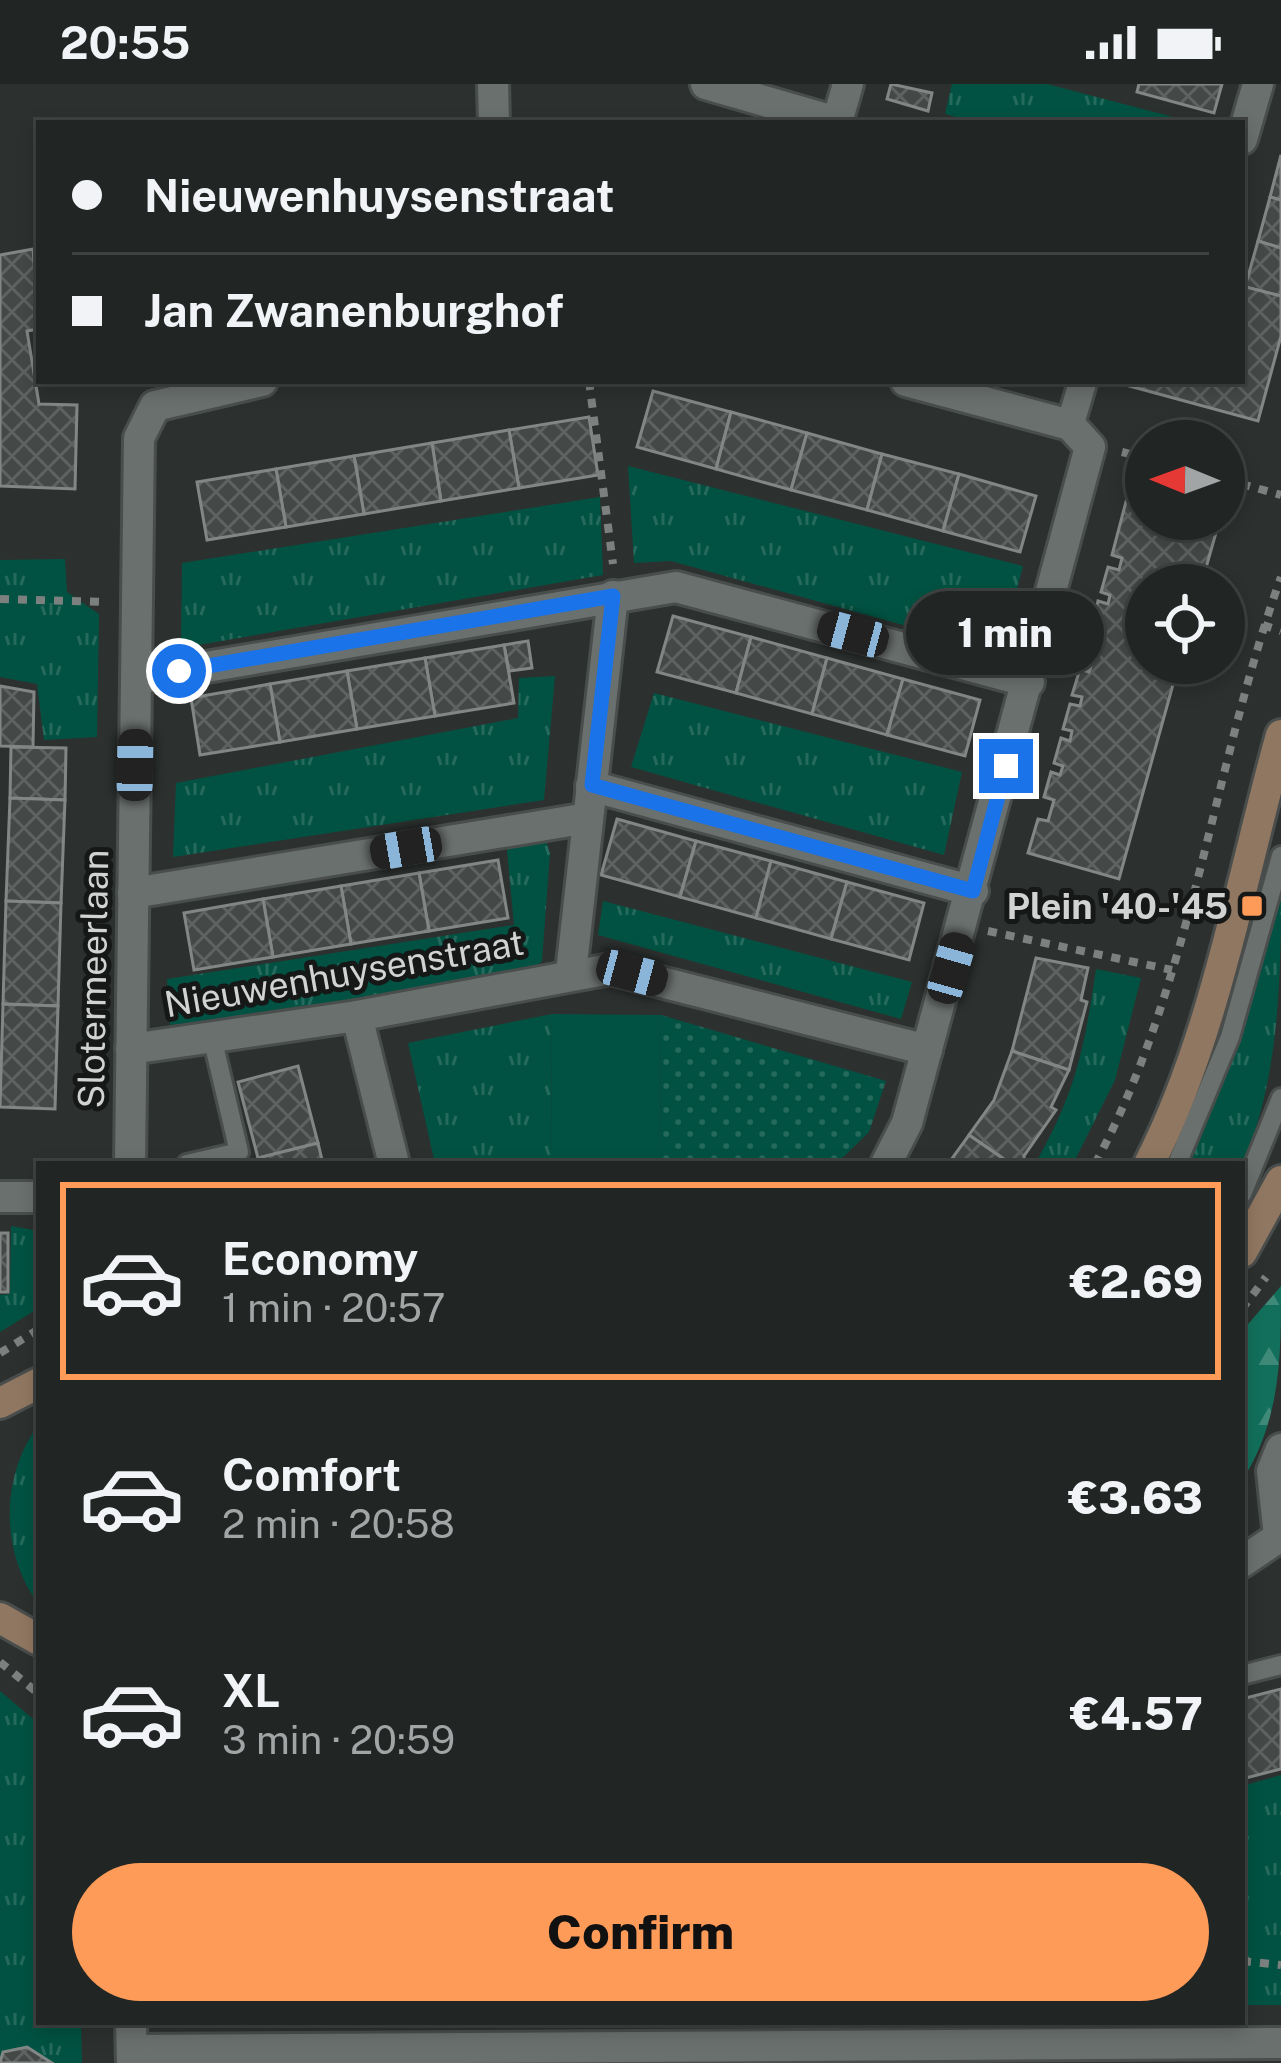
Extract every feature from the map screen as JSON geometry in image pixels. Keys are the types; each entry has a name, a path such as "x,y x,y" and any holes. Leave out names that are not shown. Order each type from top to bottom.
{"main road":[{"path":"1152,1161 1170,1124 1206,1011 1281,735"},
{"path":"1245,1247 1281,1181"},
{"path":"0,1403 36,1385"},
{"path":"0,1618 36,1638"}],"street":[{"path":"493,84 494,120"},
{"path":"706,84 829,120"},
{"path":"840,120 848,84"},
{"path":"1245,129 1258,84"},
{"name":"Slotermeerlaan","path":"130,1161 139,438 144,419 155,406 247,384"},
{"path":"915,384 1080,436"},
{"path":"888,1161 907,1123 1029,682 1080,436 1083,384"},
{"path":"136,679 676,587 1029,682"},
{"name":"Nieuwenhuysenstraat","path":"571,973 613,596"},
{"path":"592,785 973,891"},
{"path":"133,893 588,818"},
{"name":"Nieuwenhuysenstraat","path":"131,1049 357,1016 571,973 632,973 927,1050"},
{"path":"357,1016 393,1161"},
{"path":"0,1197 36,1197"},
{"path":"1245,1560 1280,1538 1278,1465"},
{"path":"132,2045 311,2034 766,2033 921,2054 971,2034 1281,2043"}],"lane":[{"path":"1179,1161 1230,1037 1281,856"},
{"path":"200,1161 238,1152 212,1037"},
{"path":"1245,1187 1281,1098"},
{"path":"1245,1674 1281,1665"}],"path":[{"path":"589,384 614,535 613,596"},
{"path":"1245,485 1281,495"},
{"path":"1097,1161 1127,1105 1172,970 1263,626 1281,577"},
{"path":"0,599 137,602"},
{"path":"1263,626 1281,631"},
{"path":"963,926 1172,970"},
{"path":"0,1353 36,1331"},
{"path":"0,1661 36,1691"},
{"path":"1245,1960 1281,1965"}],"green space":[{"path":"952,84 1047,84 1185,120 968,120 945,114"},
{"path":"628,466 1023,566 1001,652 671,561 634,563"},
{"path":"600,497 603,575 181,648 182,563"},
{"path":"65,559 67,592 99,614 97,737 44,740 37,684 0,677 0,560"},
{"path":"555,676 544,800 173,857 176,783 518,718 519,678"},
{"path":"654,693 962,772 944,855 631,767"},
{"path":"535,837 546,841 550,853 542,961 535,968 249,1018 170,1025 167,979 514,925 506,840"},
{"path":"1281,872 1276,1023 1255,1132 1244,1161 1187,1161 1233,1044"},
{"path":"603,901 912,982 901,1019 598,935"},
{"path":"1096,969 1141,978 1115,1080 1074,1161 1037,1161 1060,1115 1087,1024"},
{"path":"552,1014 551,1161 434,1161 408,1043"},
{"path":"552,1014 661,1015 660,1161 551,1161"},
{"path":"661,1015 886,1081 869,1132 839,1161 660,1161"},
{"path":"11,1226 36,1230 36,1310 0,1332 0,1295 10,1294"},
{"path":"1281,1286 1276,1387 1265,1434 1245,1476 1245,1328"},
{"path":"36,1429 36,1600 17,1562 10,1514 17,1467"},
{"path":"0,1691 36,1721 36,2025 81,2025 82,2063 0,2063"},
{"path":"1281,1775 1281,2005 1245,2005 1245,1785"}],"building":[{"path":"891,84 932,93 928,111 887,99"},
{"path":"1139,84 1222,84 1214,113 1137,92"},
{"path":"1281,155 1281,200 1270,197"},
{"path":"1270,197 1281,200 1281,248 1258,241"},
{"path":"1258,241 1281,248 1281,296 1245,287"},
{"path":"33,249 36,330 27,331 39,404 77,405 75,489 0,486 0,255"},
{"path":"1245,287 1281,296 1281,336 1258,421 1122,384 1245,384"},
{"path":"653,391 731,412 716,469 637,447"},
{"path":"731,412 807,433 791,490 716,469"},
{"path":"589,417 598,475 519,488 509,430"},
{"path":"509,430 519,488 441,501 432,443"},
{"path":"807,433 882,454 867,510 791,490"},
{"path":"432,443 441,501 364,514 354,456"},
{"path":"882,454 959,474 943,531 867,510"},
{"path":"354,456 364,514 286,527 276,469"},
{"path":"276,469 286,527 207,540 197,482"},
{"path":"959,474 1036,496 1020,552 943,531"},
{"path":"1125,505 1125,540 1214,540 1207,564 1125,564 1125,684 1173,684 1119,879 1028,853 1038,819 1048,821 1054,800 1044,797 1051,772 1060,775 1063,766 1054,763 1061,738 1070,741 1072,731 1063,729 1070,704 1080,706 1082,697 1072,695 1080,669 1089,672 1092,663 1082,661 1089,635 1098,638 1101,629 1092,626 1098,601 1108,604 1110,595 1101,592 1108,567 1119,570 1122,558 1112,555"},
{"path":"673,616 751,637 736,693 657,672"},
{"path":"751,637 827,658 812,714 736,693"},
{"path":"528,641 532,668 509,671 504,645"},
{"path":"504,645 514,703 435,716 425,658"},
{"path":"425,658 435,716 357,729 347,671"},
{"path":"827,658 903,679 887,735 812,714"},
{"path":"347,671 357,729 280,742 270,684"},
{"path":"903,679 980,700 965,756 887,735"},
{"path":"270,684 280,742 200,755 191,698"},
{"path":"0,686 34,692 33,747 0,746"},
{"path":"11,747 66,748 65,800 10,798"},
{"path":"10,798 65,800 61,903 6,901"},
{"path":"617,819 696,841 680,897 601,875"},
{"path":"696,841 771,861 756,918 680,897"},
{"path":"498,860 508,918 429,931 419,873"},
{"path":"771,861 847,882 831,939 756,918"},
{"path":"419,873 429,931 351,944 341,886"},
{"path":"847,882 924,903 909,960 831,939"},
{"path":"341,886 351,944 273,957 263,899"},
{"path":"263,899 273,957 194,970 184,913"},
{"path":"6,901 61,903 58,1006 3,1004"},
{"path":"1036,958 1088,968 1081,1000 1087,1002 1069,1070 1012,1051"},
{"path":"3,1004 58,1006 55,1109 0,1107"},
{"path":"1012,1051 1069,1070 1051,1107 1056,1110 1025,1161 1007,1161 969,1135 994,1100"},
{"path":"298,1066 318,1143 258,1158 238,1082"},
{"path":"969,1135 1007,1161 950,1161"},
{"path":"318,1143 322,1161 258,1161"},
{"path":"0,1233 8,1233 8,1292 0,1292"},
{"path":"1281,1689 1281,1769 1245,1778 1245,1698"},
{"path":"27,2047 52,2063 0,2063 3,2052"}],"place":[{"name":"Plein '40-'45","path":"1252,906"}],"route":[{"path":"179,671 613,596 592,785 973,891 1006,766"}]}
